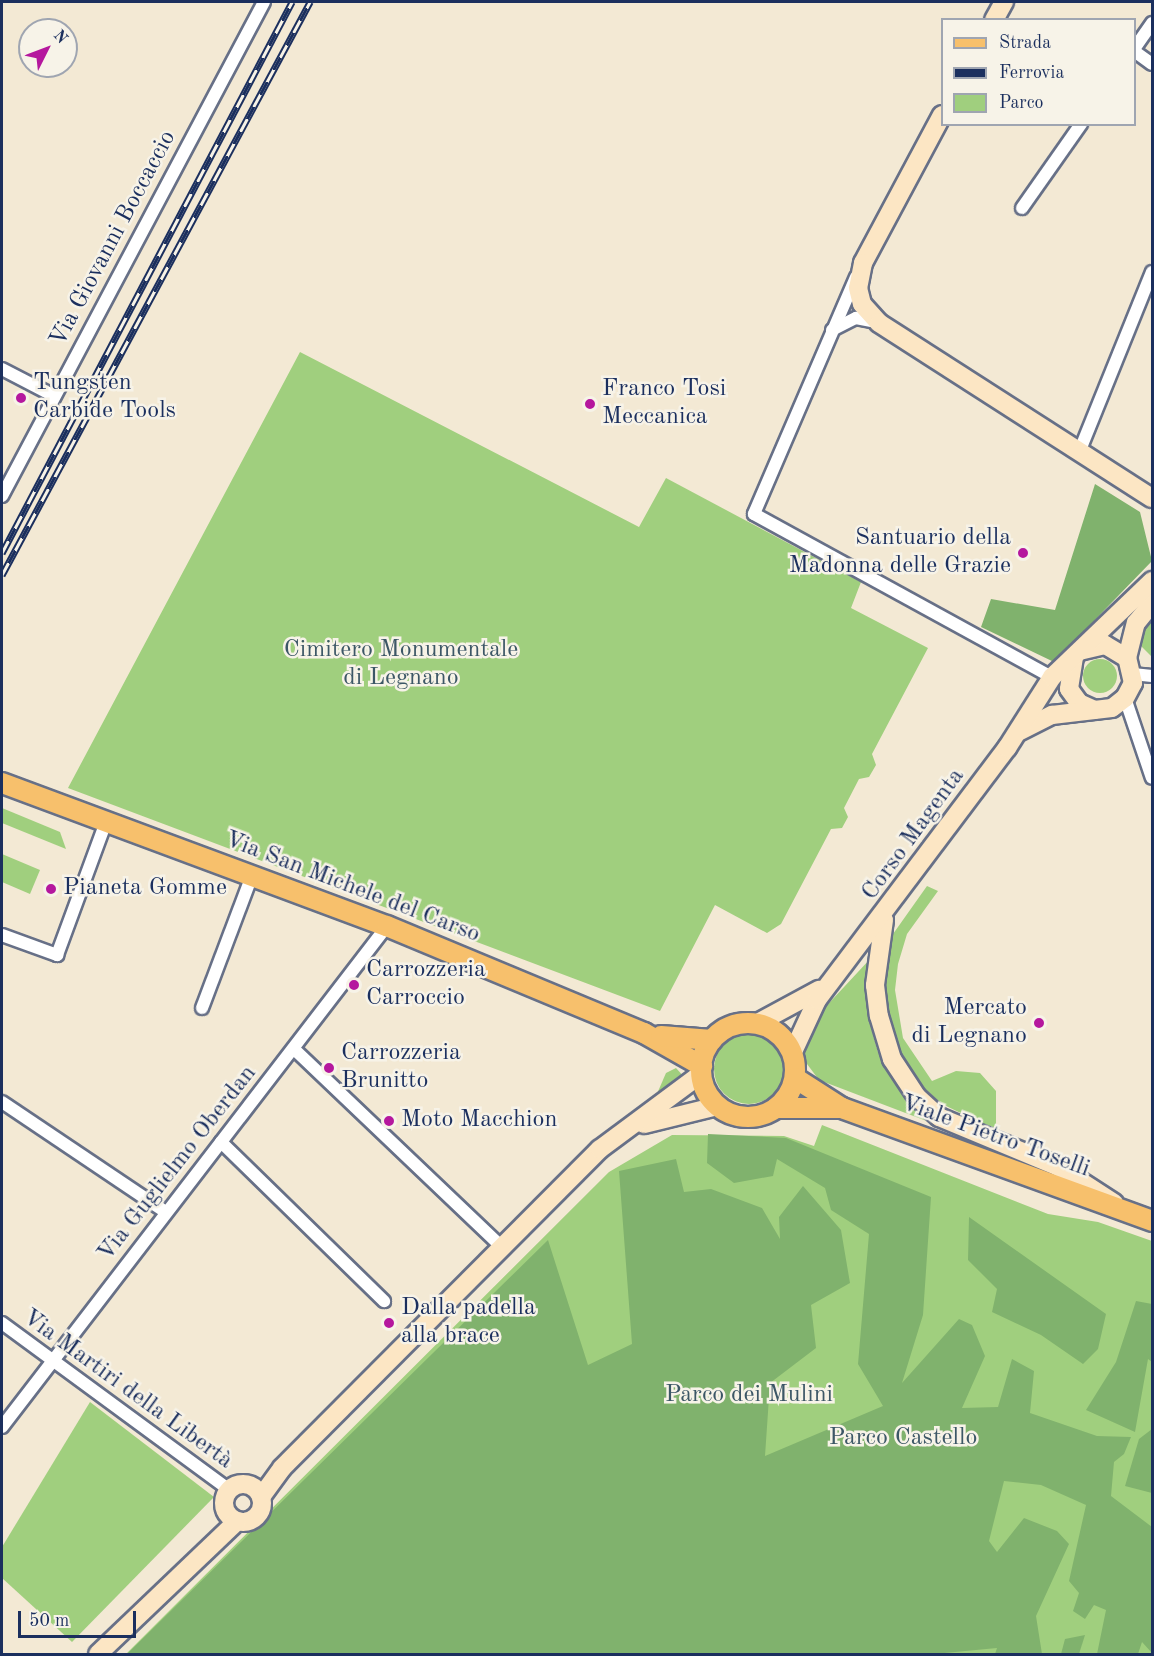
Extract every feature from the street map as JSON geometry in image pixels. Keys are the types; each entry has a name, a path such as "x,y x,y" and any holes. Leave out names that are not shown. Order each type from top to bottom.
{"main road":[{"name":"Via San Michele del Carso","path":"2,783 387,926 644,1033 702,1070"},
{"path":"756,1023 778,1034 792,1053 795,1078 776,1108 741,1116 718,1106 702,1070 712,1040 732,1026 756,1023"},
{"name":"Via San Michele del Carso","path":"644,1033 712,1040"},
{"name":"Viale Pietro Toselli","path":"795,1078 842,1108 1152,1221"},
{"name":"Viale Pietro Toselli","path":"776,1108 842,1108"}],"street":[{"name":"Via Giovanni Boccaccio","path":"2,496 264,2"},
{"path":"995,18 1004,2"},
{"path":"1136,47 1152,23"},
{"path":"1136,52 1152,64"},
{"path":"941,117 863,263 825,341 754,514 1052,677"},
{"path":"1022,208 1080,126"},
{"path":"863,263 859,296 879,323 1152,498"},
{"path":"1080,450 1152,272"},
{"path":"825,341 848,320 879,323"},
{"path":"2,369 54,396"},
{"name":"Corso Magenta","path":"792,1053 805,1019 885,916 1020,731 1052,677 1152,581"},
{"path":"1152,603 1136,623 1125,698 1152,778"},
{"path":"1095,710 1079,703 1069,689 1068,672 1078,653 1105,645 1130,666 1152,676"},
{"name":"Corso Magenta","path":"1020,731 1052,716 1112,708 1125,698"},
{"path":"2,935 57,955 106,822"},
{"path":"202,1008 252,876"},
{"name":"Viale Pietro Toselli","path":"885,916 875,985 879,1016 892,1059 917,1096 939,1117 1057,1166 1131,1214"},
{"name":"Via Guglielmo Oberdan","path":"2,1427 387,926"},
{"name":"Corso Magenta","path":"756,1023 796,1006 844,967"},
{"path":"294,1049 502,1248"},
{"path":"232,1517 254,1518 257,1492 502,1248 628,1128 702,1070"},
{"path":"2,1102 166,1212"},
{"path":"628,1128 718,1106"},
{"path":"221,1142 384,1301"},
{"name":"Via Martiri della Libertà","path":"2,1323 229,1490"},
{"path":"98,1654 232,1517 229,1490 243,1484 257,1492"}],"green space":[{"name":"Cimitero Monumentale di Legnano","path":"300,352 639,527 666,478 861,582 851,608 928,648 872,754 876,765 869,777 859,779 844,808 848,817 842,828 831,829 781,924 767,933 715,905 660,1011 68,788"},
{"path":"1095,484 1140,512 1152,561 1054,662 981,627 991,599 1055,610"},
{"path":"1152,618 1152,657 1142,647 1142,633"},
{"path":"1100,659 1112,664 1117,676 1112,688 1100,693 1088,688 1083,676 1088,664"},
{"path":"2,808 60,832 66,849 2,823"},
{"path":"2,854 40,870 30,894 2,882"},
{"path":"927,886 938,891 907,934 898,964 895,990 903,1038 932,1081 956,1071 980,1073 996,1091 996,1130 942,1104 923,1087 893,1040 882,990 886,963 893,934"},
{"path":"871,958 870,1024 878,1052 906,1093 937,1125 819,1080 804,1060 805,1039 817,1016"},
{"path":"749,1034 762,1037 774,1044 781,1056 784,1069 781,1082 774,1094 762,1101 749,1104 736,1101 724,1094 717,1082 714,1069 717,1056 724,1044 736,1037"},
{"path":"676,1068 685,1078 653,1103 666,1073"},
{"name":"Parco dei Mulini","path":"822,1125 1048,1214 1098,1222 1152,1241 1152,1654 126,1654 609,1172 672,1135 784,1136 814,1146"},
{"name":"Parco dei Mulini","path":"708,1134 786,1138 931,1197 923,1315 902,1383 959,1319 972,1325 985,1356 962,1408 998,1407 1012,1359 1034,1371 1030,1413 1097,1436 1131,1437 1124,1454 1114,1462 1111,1496 1152,1527 1152,1653 1142,1642 1138,1654 1097,1654 1106,1610 1094,1605 1085,1619 1073,1611 1079,1593 1069,1581 1086,1505 1041,1485 1004,1481 989,1541 997,1552 1024,1518 1057,1531 1069,1544 1036,1616 1042,1654 995,1654 997,1648 934,1654 127,1654 548,1240 588,1365 632,1344 619,1171 676,1159 684,1192 711,1189 762,1208 780,1239 779,1217 803,1186 841,1230 850,1283 811,1305 816,1348 770,1383 765,1456 883,1406 858,1364 869,1234 831,1210 825,1188 777,1159 773,1176 734,1183 707,1163"},
{"path":"969,1217 1106,1314 1098,1349 1083,1364 1041,1335 992,1312 997,1289 968,1260"},
{"path":"1136,1301 1152,1304 1152,1362 1148,1359 1135,1432 1086,1410 1116,1362"},
{"path":"90,1402 214,1497 72,1642 2,1578 2,1547"},
{"path":"1152,1429 1152,1493 1125,1486 1139,1439"},
{"path":"1085,1635 1079,1654 1061,1654 1065,1639"}],"railway":[{"path":"2,553 292,2"},
{"path":"2,575 310,2"}],"place":[{"name":"Tungsten Carbide Tools","path":"21,398"},
{"name":"Franco Tosi Meccanica","path":"590,404"},
{"name":"Santuario della Madonna delle Grazie","path":"1023,553"},
{"name":"Pianeta Gomme","path":"51,889"},
{"name":"Carrozzeria Carroccio","path":"354,985"},
{"name":"Mercato di Legnano","path":"1039,1023"},
{"name":"Carrozzeria Brunitto","path":"329,1068"},
{"name":"Moto Macchion","path":"389,1121"},
{"name":"Dalla padella alla brace","path":"389,1323"}],"park label":[{"name":"Parco Castello","path":"903,1439"}]}
